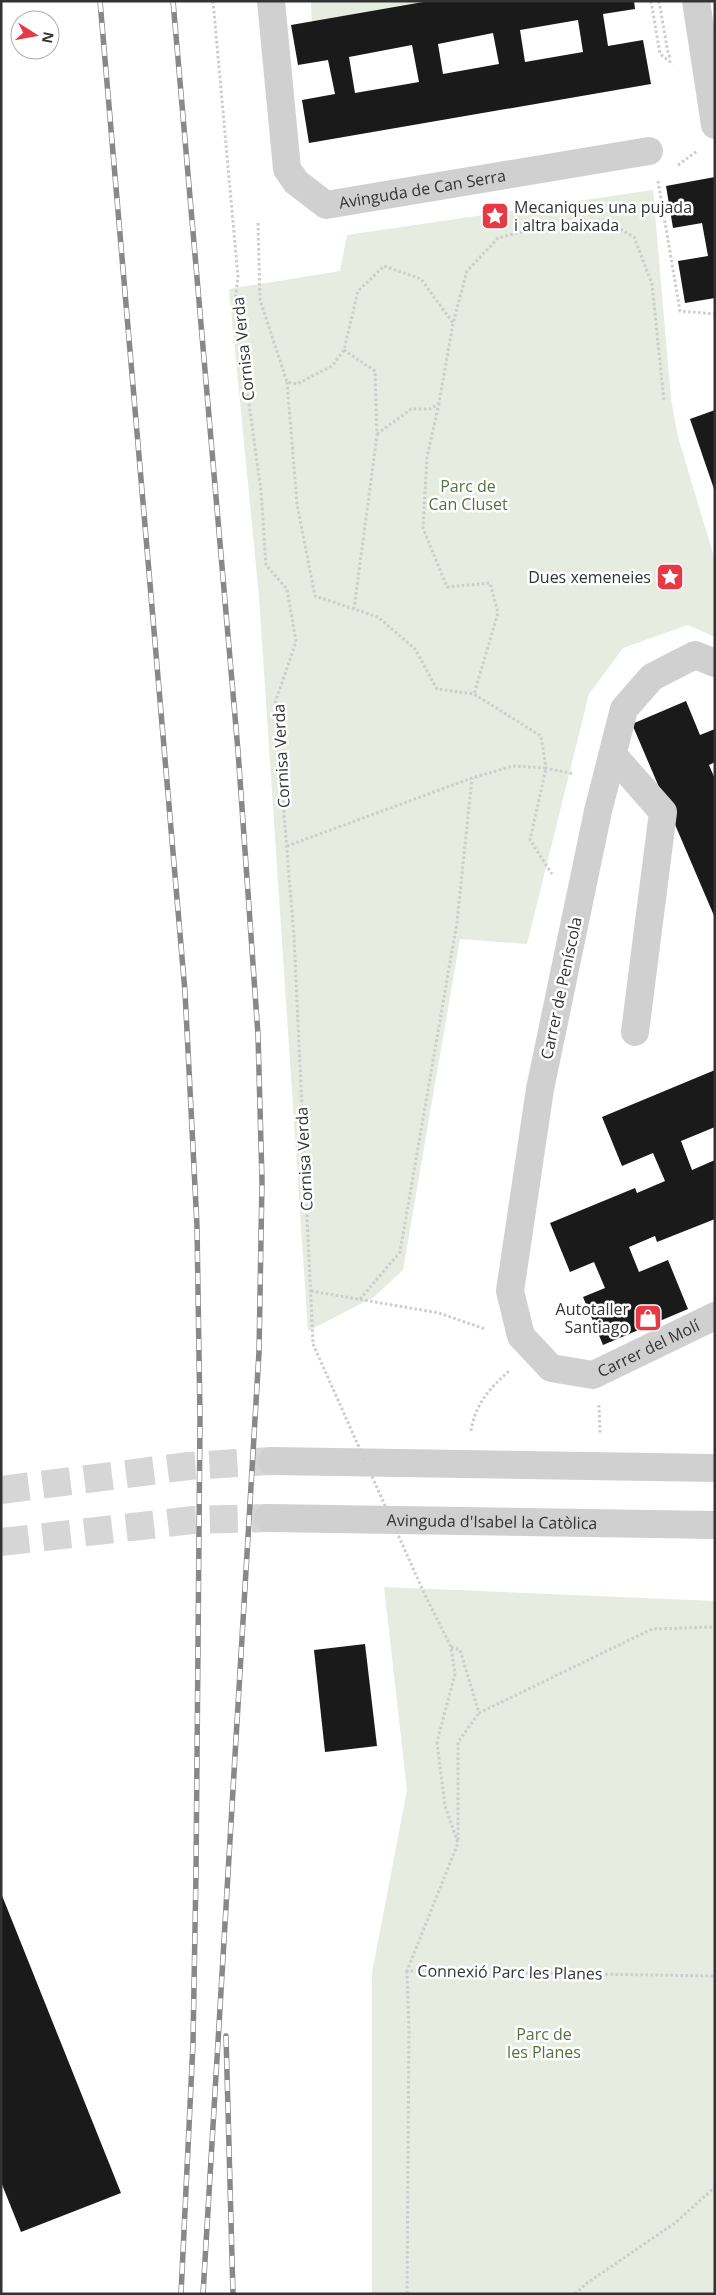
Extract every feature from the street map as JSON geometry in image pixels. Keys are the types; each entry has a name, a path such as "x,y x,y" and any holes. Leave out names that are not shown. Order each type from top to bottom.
{"street":[{"name":"Avinguda de Can Serra","path":"271,1 287,169 296,182 326,205 649,151"},
{"path":"696,1 715,125"},
{"name":"Carrer de Peníscola","path":"551,1368 521,1336 510,1291 540,1088 598,811 624,709 652,677 695,655 715,663"},
{"path":"613,755 663,812 635,1032"},
{"name":"Carrer del Molí","path":"551,1368 593,1375 708,1327"},
{"path":"272,1461 710,1463"},
{"name":"Avinguda d'Isabel la Catòlica","path":"268,1518 715,1525"}],"path":[{"name":"Cornisa Verda","path":"213,1 238,277 235,301 261,491 266,565 287,589 296,642 275,703 294,937 313,1344 450,1647"},
{"path":"651,1 660,54 673,64"},
{"path":"659,1 668,52"},
{"path":"675,167 698,150"},
{"path":"663,176 658,178 680,311 715,314"},
{"path":"474,694 498,613 490,583 448,587 423,528 427,457 453,323 467,271 498,238 537,228 560,231 604,220 634,237 652,284 664,401"},
{"path":"258,223 260,300 287,382 297,504 315,596 378,617 415,648 437,689 474,694 541,736 546,768 530,840 552,875"},
{"path":"287,382 298,384 332,366 344,350 358,291 384,266 421,279 453,323"},
{"path":"344,350 375,371 377,435 354,609"},
{"path":"377,435 412,409 430,408 439,403"},
{"path":"287,846 472,778 512,766 546,768 575,774"},
{"path":"360,1299 400,1252 457,922 472,778"},
{"path":"311,1290 439,1313 491,1331"},
{"path":"470,1431 473,1416 488,1390 512,1368"},
{"path":"598,1398 600,1433"},
{"path":"458,1843 458,1742 479,1713 652,1629 715,1627"},
{"path":"458,1843 445,1806 437,1742 455,1674 450,1647 460,1650 479,1713"},
{"name":"Connexió Parc les Planes","path":"458,1843 407,1971 715,1976"},
{"path":"407,1971 409,2029 407,2294"},
{"path":"575,2294 587,2283 675,2223 715,2187"}],"green space":[{"path":"311,1 447,1 312,25"},
{"name":"Parc de Can Cluset","path":"653,190 671,399 678,437 715,560 715,637 688,625 623,648 589,694 527,944 460,939 403,1270 374,1297 308,1331 259,596 229,289 340,271 347,235"},
{"name":"Parc de les Planes","path":"384,1587 715,1601 715,2294 372,2294 372,1973 407,1790"}],"building":[{"path":"429,1 634,1 635,9 603,14 608,46 643,40 651,84 309,143 302,100 335,94 328,60 298,65 291,25","holes":["578,20 583,52 525,62 520,30","493,33 499,64 443,74 438,44","412,45 419,82 355,93 349,57"]},
{"path":"715,177 715,298 685,303 678,261 708,256 702,223 673,228 666,186"},
{"path":"715,410 715,488 714,489 690,419"},
{"path":"686,701 700,735 715,729 715,762 709,765 715,779 715,918 632,724"},
{"path":"715,1070 715,1127 681,1141 692,1170 715,1160 715,1219 657,1242 655,1236 629,1247 639,1272 668,1260 688,1309 603,1345 583,1297 605,1288 594,1262 570,1272 550,1223 635,1188 637,1193 665,1181 653,1153 622,1166 602,1117"},
{"path":"365,1644 377,1746 325,1752 314,1650"},
{"path":"1,1893 121,2193 21,2232 1,2182"}],"tunnel":[{"path":"1,1490 189,1466 272,1461"},
{"path":"1,1542 193,1520 268,1518"}],"railway":[{"path":"100,1 185,992 197,1226 200,1420 196,1872 193,2043 181,2294"},
{"path":"173,1 238,751 258,1035 262,1181 259,1352 203,2294"},
{"path":"226,2036 233,2294"}],"place":[{"name":"Mecaniques una pujada i altra baixada","path":"495,216"},
{"name":"Dues xemeneies","path":"670,577"},
{"name":"Autotaller Santiago","path":"648,1318"}]}
